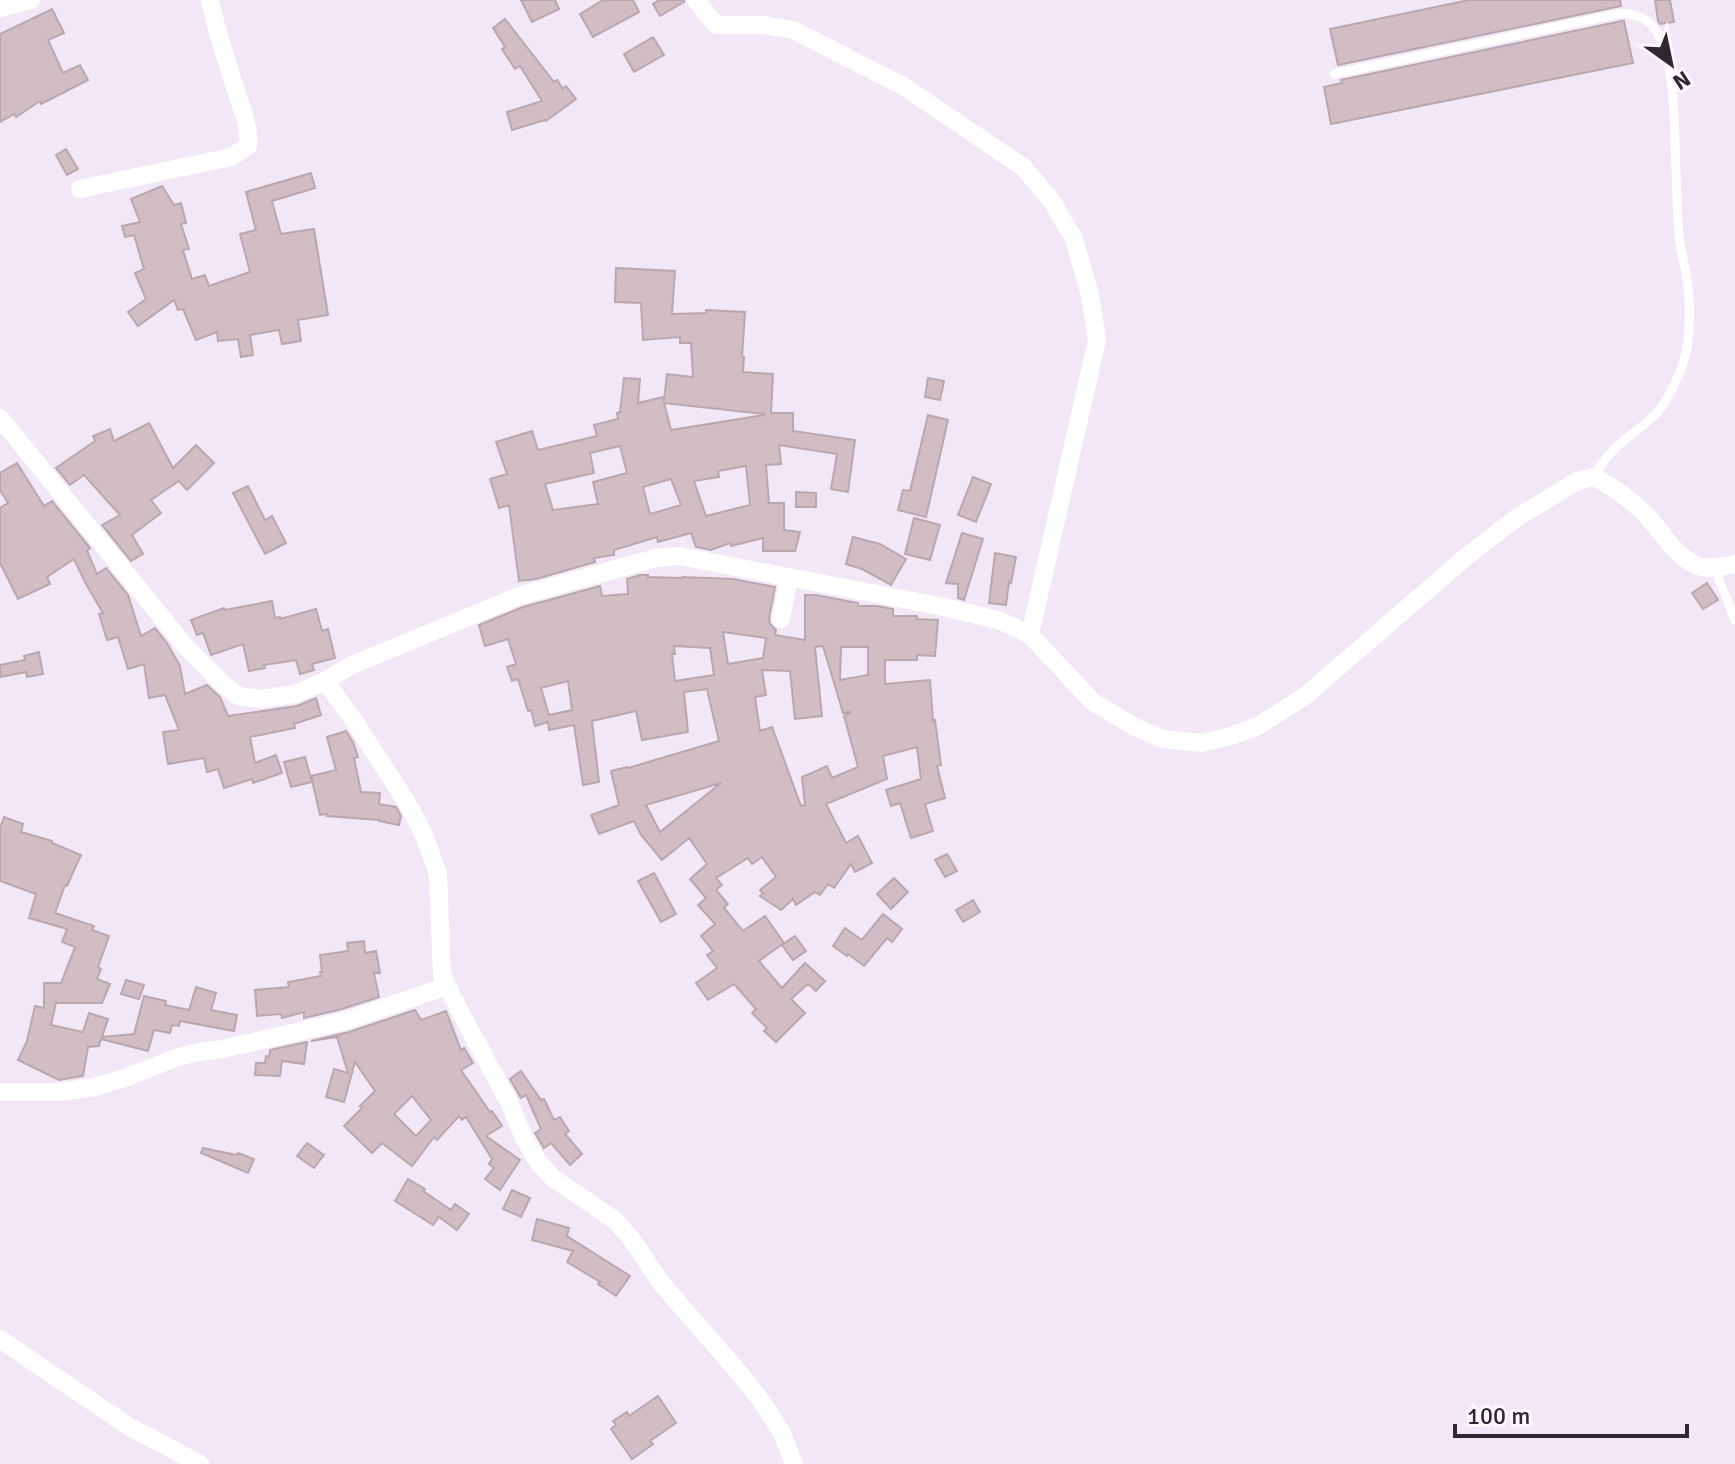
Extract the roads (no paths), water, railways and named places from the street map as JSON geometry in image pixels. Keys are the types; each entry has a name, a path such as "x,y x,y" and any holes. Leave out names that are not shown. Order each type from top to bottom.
{"street":[{"path":"0,8 31,0"},
{"path":"80,189 231,157 248,146 245,118 210,0"},
{"path":"696,0 716,25 764,25 793,30 903,86 1023,167 1051,200 1074,239 1090,295 1097,340 1030,635"},
{"path":"0,418 8,442 129,575 185,646 238,696 260,699 295,694 352,665 519,596 656,558 679,556 944,607 1001,621 1030,635 1093,702 1135,727 1163,739 1201,743 1258,726 1305,696 1466,557 1515,519 1577,481 1594,477 1608,484 1650,519 1671,546 1700,567 1735,564"},
{"path":"781,619 789,577"},
{"path":"325,681 355,722 424,835 438,874 442,975 538,1162 568,1190 616,1221 633,1241 670,1295 762,1402 782,1433 794,1464"},
{"path":"0,1092 59,1092 94,1087 178,1057 345,1021 447,986"},
{"path":"0,1339 128,1426 200,1464"}],"lane":[{"path":"1334,74 1622,13 1638,15 1649,21 1659,36 1669,66 1674,113 1679,241 1687,277 1689,317 1686,353 1670,392 1655,415 1604,458 1594,477"},
{"path":"1714,567 1735,620"}]}
